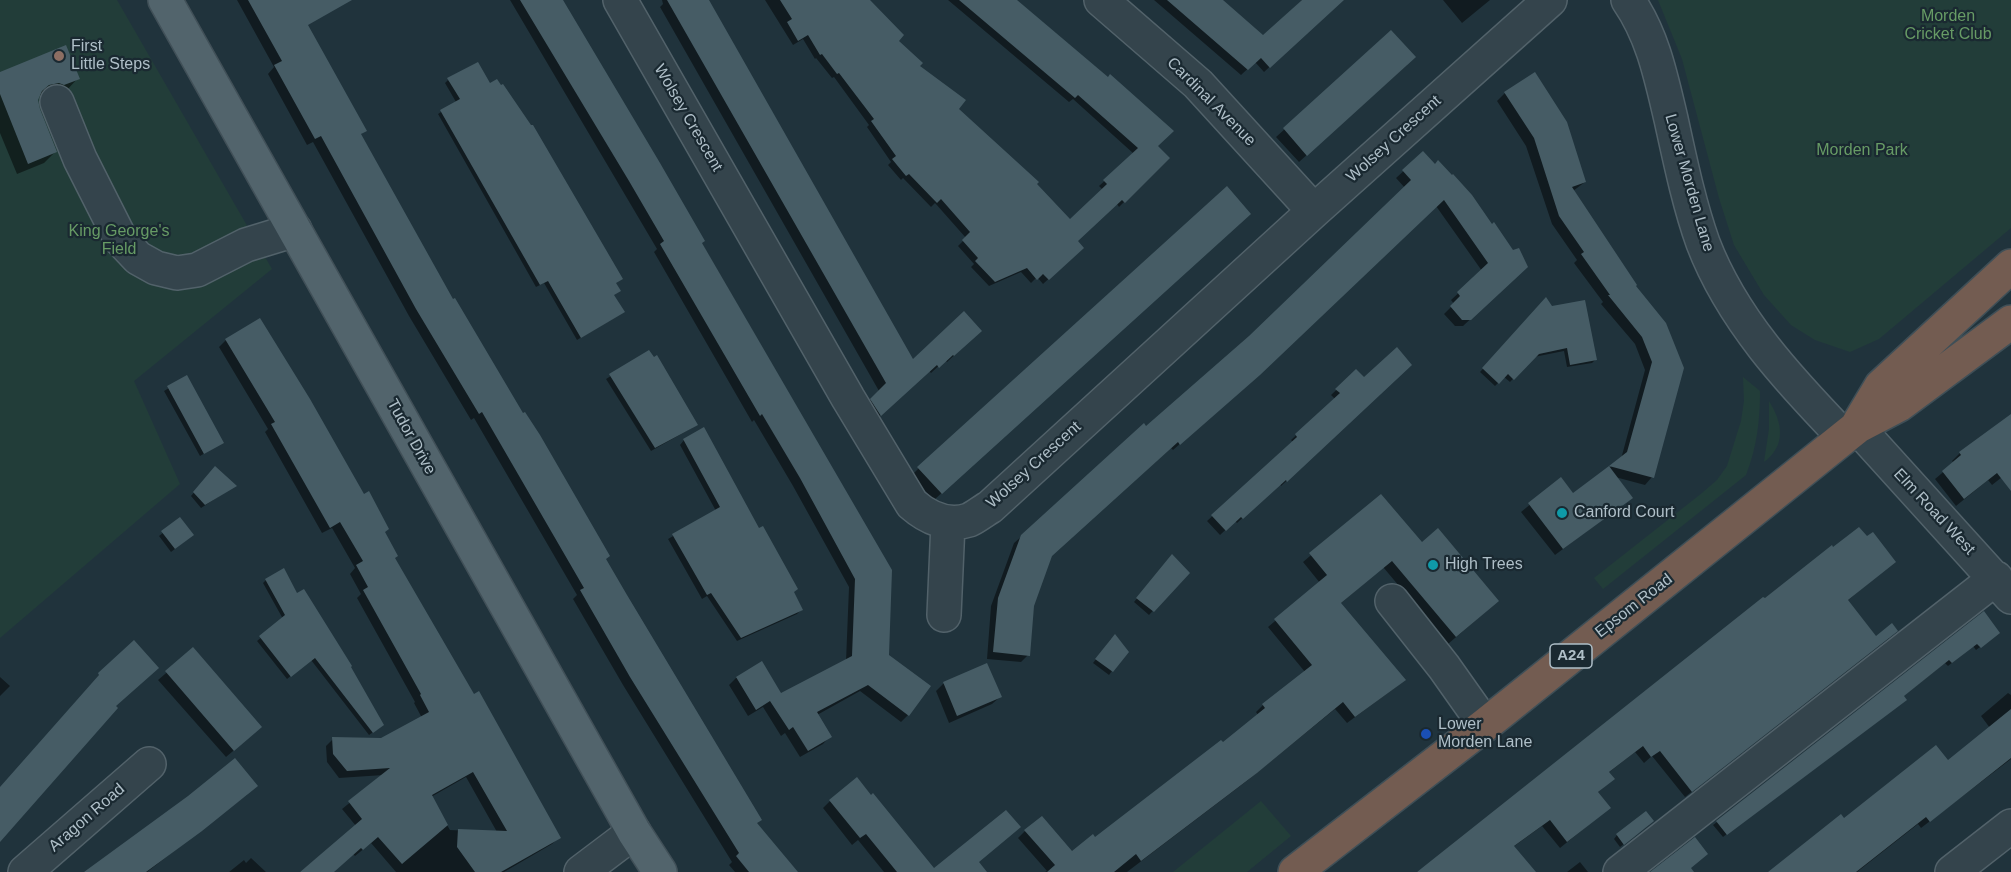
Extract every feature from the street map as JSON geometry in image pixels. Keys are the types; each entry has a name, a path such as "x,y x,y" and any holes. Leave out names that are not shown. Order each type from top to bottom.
{"highway":[{"name":"Epsom Road","path":"1851,432 1881,386 2011,266"},
{"name":"Epsom Road","path":"1295,872 1485,725 1851,432 1899,405 2011,322"}],"main road":[{"name":"Tudor Drive","path":"165,0 634,832 660,872"}],"street":[{"name":"Wolsey Crescent","path":"620,0 848,398 912,504 926,516 948,523 970,520 990,507 1314,211 1550,0"},
{"name":"Cardinal Avenue","path":"1101,0 1198,84 1314,211"},
{"name":"Lower Morden Lane","path":"1628,0 1647,33 1660,73 1694,213 1703,242 1719,279 1738,311 1783,371 1851,432"},
{"path":"57,102 80,159 121,240 138,258 156,268 177,273 197,270 246,245 295,230"},
{"name":"Elm Road West","path":"1851,432 2003,588"},
{"path":"944,615 948,523"},
{"path":"1620,872 2003,588"},
{"path":"1392,601 1444,667 1485,725"},
{"name":"Aragon Road","path":"25,872 149,764"},
{"path":"1952,872 2011,826"},
{"path":"590,869 634,832"}],"green space":[{"name":"King George's Field","path":"0,0 117,0 272,269 134,381 180,484 0,638"},
{"name":"Morden Park","path":"1658,0 2011,0 2011,228 1879,339 1850,352 1815,340 1791,325 1764,295 1734,245 1682,59"},
{"path":"1743,377 1760,391 1757,433 1746,475 1603,589 1594,578 1702,493 1717,480 1727,466 1741,421 1744,401"},
{"path":"1769,401 1777,418 1780,434 1776,449 1764,462 1769,429"},
{"path":"1261,801 1291,836 1247,872 1173,872"}],"building":[{"path":"248,0 352,0 308,25 367,131 361,134 453,299 455,298 523,413 525,412 540,435 610,556 606,559 762,820 757,823 798,872 749,872 736,856 739,853 630,677 580,590 584,588 482,412 479,414 416,309 321,136 315,139 274,65 282,61"},
{"path":"520,0 563,0 660,163 705,241 702,243 892,570 889,655 931,686 909,716 868,685 817,712 832,737 808,751 793,727 789,730 770,701 756,710 736,677 762,661 781,693 852,656 855,579 800,478 762,414 760,416 660,244 664,241"},
{"path":"667,0 709,0 913,359 964,311 982,331 939,368 937,365 881,416 870,399 886,383"},
{"path":"780,0 870,0 904,35 899,41 923,63 920,66 966,100 959,109 1039,182 1037,184 1070,219 1107,184 1103,180 1138,148 1078,95 1075,98 959,0 1017,0 1108,77 1110,74 1174,131 1158,146 1170,158 1125,203 1122,200 1078,241 1084,248 1049,280 1043,274 1037,280 1027,268 995,282 975,261 978,258 962,240 970,232 941,199 937,203 909,174 906,176 892,159 896,156 871,121 874,119 839,73 837,74 822,54 820,55 808,35 798,41 787,22 792,19"},
{"path":"1167,0 1223,0 1263,35 1302,0 1344,0 1270,68 1261,58 1248,70"},
{"path":"1391,30 1416,57 1307,156 1283,128"},
{"path":"66,45 80,79 64,85 59,83 49,85 42,91 38,100 57,152 28,164 0,94 0,72"},
{"path":"478,62 490,83 497,79 501,85 503,84 533,125 623,279 616,283 621,291 614,295 625,312 581,338 548,281 540,285 440,110 460,99 447,78"},
{"path":"1535,72 1567,122 1586,182 1572,187 1636,286 1666,323 1684,368 1654,478 1609,466 1627,452 1652,362 1642,337 1608,295 1610,295 1581,254 1584,252 1559,216 1534,138 1504,92"},
{"path":"1423,151 1435,164 1438,160 1453,174 1472,195 1492,224 1494,222 1513,250 1519,248 1528,267 1471,320 1462,320 1450,306 1460,296 1457,292 1488,263 1444,200 1260,375 1180,445 1178,442 1052,556 1034,606 1030,656 993,652 998,598 1021,535 1144,423 1146,426 1249,336 1411,180 1402,170"},
{"path":"1227,186 1251,214 942,494 917,467"},
{"path":"1546,297 1552,306 1585,300 1597,360 1570,365 1567,348 1539,354 1514,380 1508,374 1499,384 1482,368"},
{"path":"260,318 310,399 364,494 369,491 389,529 385,532 398,556 395,558 474,694 479,691 561,838 501,872 475,872 457,847 458,829 507,831 473,772 432,795 448,825 402,864 378,837 363,850 361,848 334,872 300,872 362,819 348,801 390,768 347,771 333,754 332,737 381,738 429,712 363,590 368,587 356,565 363,561 340,522 330,528 271,424 275,422 225,339"},
{"path":"1397,347 1412,365 1287,482 1286,480 1243,519 1241,517 1226,531 1211,515 1297,437 1295,434 1340,393 1335,389 1356,369 1364,377"},
{"path":"649,350 654,357 657,355 698,425 655,448 609,374"},
{"path":"187,375 224,443 204,454 167,386"},
{"path":"2011,414 2011,491 1997,473 1964,499 1942,471 1961,455 1959,452"},
{"path":"704,427 759,528 763,526 798,589 794,592 803,610 741,638 711,593 707,595 672,534 720,507 683,439"},
{"path":"215,466 237,486 205,505 193,492"},
{"path":"1609,466 1633,498 1563,549 1528,503 1561,477 1573,493"},
{"path":"1381,494 1422,542 1438,528 1499,601 1456,637 1392,561 1341,603 1406,680 1355,717 1343,702 1257,773 1141,861 1136,854 1114,872 1047,872 1055,865 1024,830 1042,816 1072,851 1093,834 1095,837 1221,740 1223,742 1265,708 1262,704 1312,665 1274,619 1327,575 1309,553"},
{"path":"180,517 194,535 175,549 161,531"},
{"path":"1859,527 1867,536 1873,532 1896,562 1848,600 1876,636 1892,623 1898,631 1692,792 1660,751 1651,757 1643,746 1609,772 1615,779 1598,792 1611,808 1567,842 1550,820 1514,846 1536,872 1417,872 1763,597 1765,598 1832,545 1833,547"},
{"path":"1172,554 1190,573 1154,612 1136,598"},
{"path":"284,568 297,593 304,589 352,666 384,725 373,733 315,658 291,677 259,636 285,615 265,579"},
{"path":"1984,611 2000,633 1981,648 1977,644 1952,663 1949,660 1904,696 1907,700 1727,835 1716,821"},
{"path":"1115,634 1129,652 1113,672 1095,659"},
{"path":"134,640 159,668 116,706 118,708 0,842 0,787 99,675 98,673"},
{"path":"193,647 262,727 234,751 165,671"},
{"path":"987,663 1002,697 957,716 943,682"},
{"path":"2011,709 2011,758 1930,822 1926,817 1856,872 1768,872 1841,814 1844,818 1936,745 1948,760"},
{"path":"235,758 258,786 202,831 146,872 84,872 188,796"},
{"path":"857,777 871,795 873,793 934,868 1006,810 1021,827 979,862 987,872 897,872 866,834 860,838 829,800"},
{"path":"1646,811 1654,821 1624,845 1616,834"},
{"path":"1695,837 1708,854 1691,868 1694,872 1650,872"}],"place":[{"name":"First Little Steps","path":"59,56"},
{"name":"Canford Court","path":"1562,513"},
{"name":"High Trees","path":"1433,565"},
{"name":"Lower Morden Lane","path":"1426,734"}],"park label":[{"name":"Morden Cricket Club","path":"1948,26"}]}
